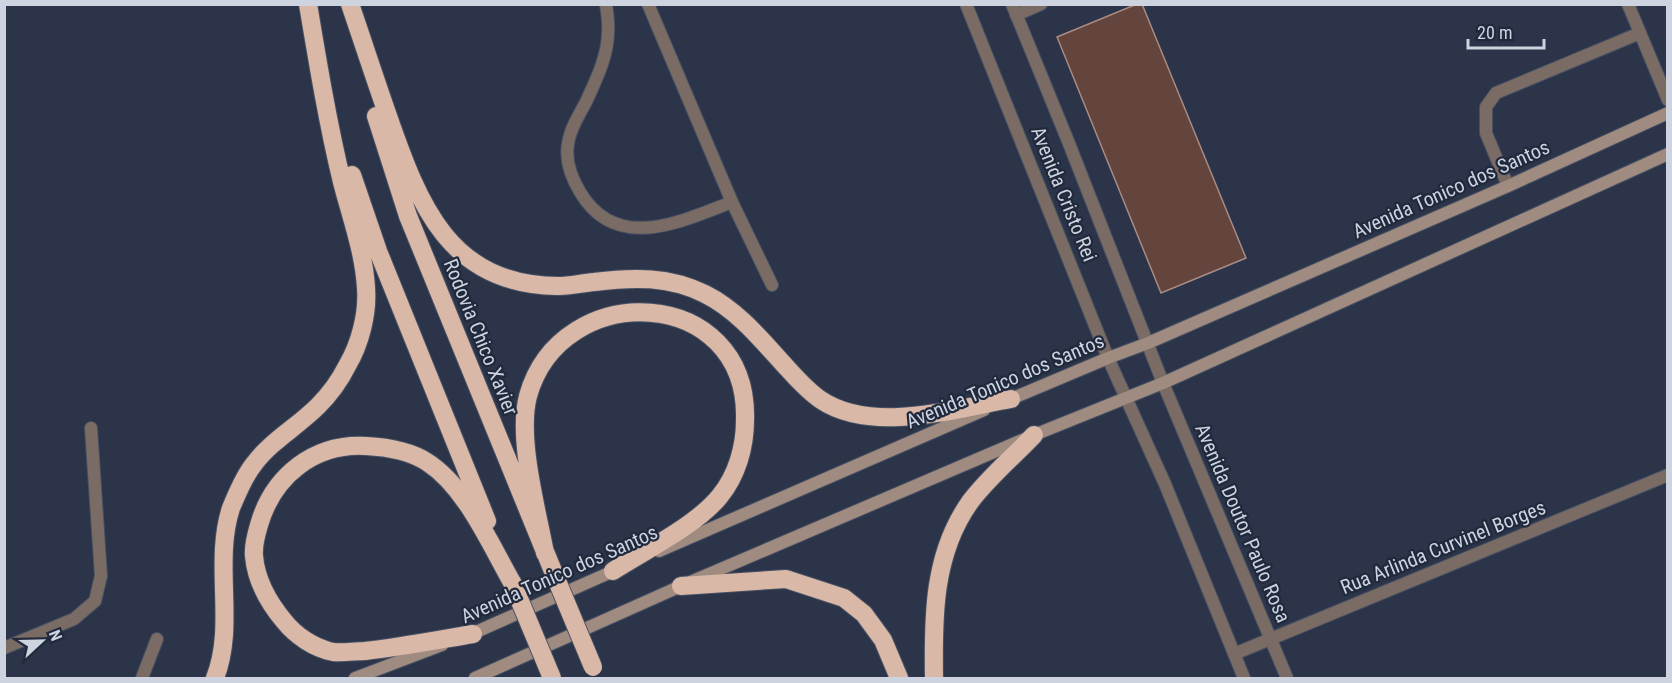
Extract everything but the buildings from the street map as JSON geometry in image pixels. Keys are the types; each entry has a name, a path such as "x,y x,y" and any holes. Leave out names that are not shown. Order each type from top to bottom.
{"highway":[{"path":"309,4 338,126 378,252 552,678"},
{"path":"215,678 222,647 225,542 231,509 253,465 270,446 318,406 333,388 348,366 365,318 367,290 363,261 327,116 309,4"},
{"path":"350,4 397,141 428,214 452,245 476,265 505,279 535,285 562,286 649,278 680,284 725,306 748,326 801,383 822,400 844,411 862,415 913,416 1011,399"},
{"name":"Rodovia Chico Xavier","path":"350,4 370,93 408,216 595,673"},
{"path":"545,553 527,455 524,424 528,397 537,373 550,352 571,335 593,323 615,314 660,313 703,330 722,345 734,363 742,383 746,410 745,432 740,458 731,479 720,496 702,514 613,571"},
{"path":"934,678 936,591 943,555 954,528 971,501 1034,435"},
{"path":"473,634 391,648 334,652 294,633 267,597 258,575 254,555 256,534 264,510 274,491 289,472 308,458 329,449 356,446 379,447 403,452 427,462 464,500 515,589"},
{"path":"681,586 786,579 844,598 864,614 883,640 899,678"}],"main road":[{"name":"Avenida Tonico dos Santos","path":"355,678 473,634 1011,399 1148,343 1508,186 1668,113"},
{"path":"476,678 681,586 1034,435 1162,383 1668,154"}],"street":[{"path":"606,4 608,32 604,56 597,79 574,125 568,143 567,162 574,182 586,202 616,225 634,228 655,227 678,222 732,202"},
{"path":"648,4 732,202 772,285"},
{"name":"Avenida Cristo Rei","path":"966,4 1125,399"},
{"path":"1014,10 1041,4"},
{"path":"1628,4 1668,100"},
{"name":"Avenida Cristo Rei","path":"1014,10 1162,383"},
{"path":"1508,186 1486,133 1486,107 1496,93 1640,33"},
{"name":"Avenida Doutor Paulo Rosa","path":"1162,383 1287,678"},
{"path":"1125,399 1166,484 1244,678"},
{"path":"4,648 74,619 95,601 101,576 91,428"},
{"name":"Rua Arlinda Curvinel Borges","path":"1234,654 1668,475"},
{"path":"141,678 158,639"}]}
